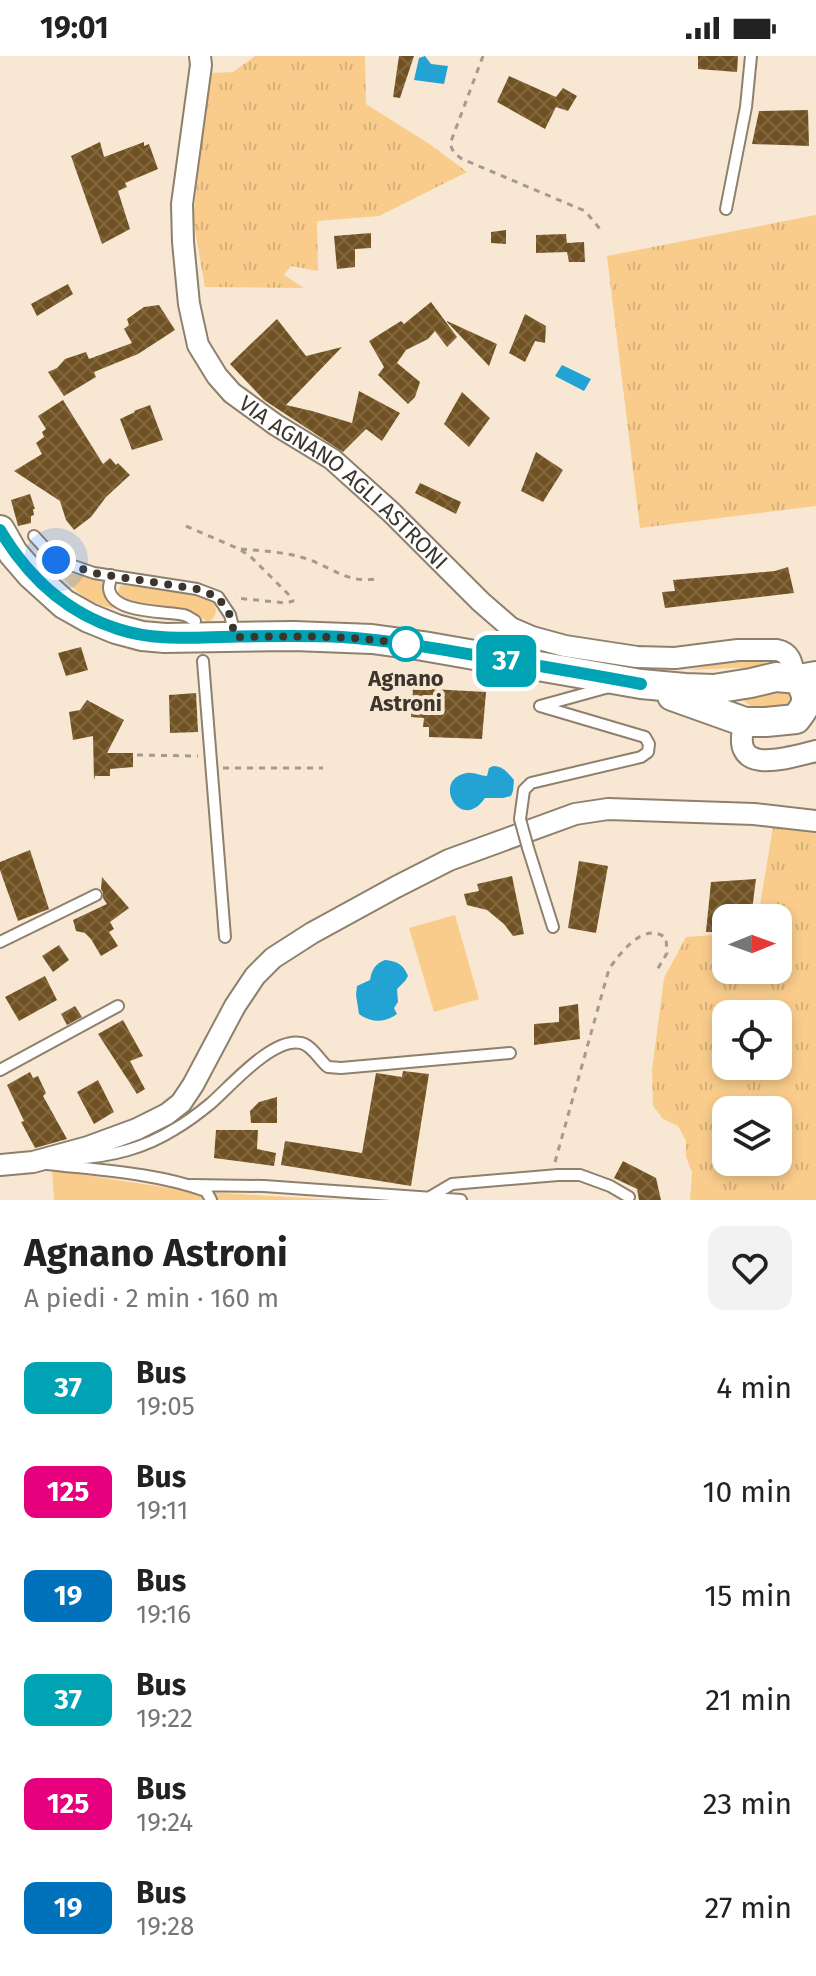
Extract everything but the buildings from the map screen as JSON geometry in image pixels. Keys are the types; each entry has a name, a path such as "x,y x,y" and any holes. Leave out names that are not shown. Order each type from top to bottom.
{"street":[{"name":"VIA AGNANO AGLI ASTRONI","path":"200,56 182,204 183,242 189,304 198,345 217,376 232,393 276,425 332,459 511,628 565,646 637,657 675,658 738,650 786,674"},
{"path":"0,530 13,553 32,575 64,604 89,618 142,636 372,639 635,683 685,688 714,689 786,674"},
{"path":"635,683 748,721 806,715 807,696 786,674"},
{"path":"748,721 737,711 737,702 786,674"},
{"path":"748,721 742,732 741,747 749,757 756,760 783,759 816,751"},
{"path":"0,1165 33,1162 88,1147 167,1114 181,1103 235,1006 255,976 273,958 312,933 449,860 575,814 608,809 754,814 816,821"}],"lane":[{"path":"726,209 746,107 751,56"},
{"path":"34,536 56,560 94,573 197,589 218,597 230,615 235,637"},
{"path":"111,575 109,589 113,599 121,604 186,615 195,621"},
{"path":"203,661 225,937"},
{"path":"553,927 520,819 524,790 531,783 641,757 648,752 649,744 645,737 540,706 635,683"},
{"path":"0,942 96,895"},
{"path":"0,1070 118,1006"},
{"path":"33,1162 109,1156 142,1146 175,1129 210,1104 261,1057 287,1044 307,1046 328,1067 510,1053"},
{"path":"33,1162 191,1185 264,1186 461,1200"},
{"path":"430,1197 452,1184 580,1175 629,1197"},
{"path":"191,1185 206,1191 211,1200"}],"path":[{"path":"483,56 450,144 454,153 585,211 600,229"},
{"path":"186,526 250,556 292,595 293,601 218,597"},
{"path":"237,548 286,554 360,581 375,579"},
{"path":"137,755 210,756"},
{"path":"211,768 323,768"},
{"path":"525,1178 555,1165 609,969 621,952 651,932 660,933 666,938 667,953 657,970"}],"green space":[{"path":"255,56 365,56 366,104 467,172 379,216 317,221 318,271 291,266 284,275 304,288 205,287 193,219 210,73 233,72"},
{"path":"816,215 816,506 640,528 607,256"},
{"path":"58,571 99,579 114,605 112,608 89,599"},
{"path":"131,583 213,600 215,615 208,622 193,612 124,602 118,593 120,586"},
{"path":"760,657 765,663 761,667 688,670"},
{"path":"758,690 789,690 792,703 786,708 756,710 744,701"},
{"path":"773,827 816,833 816,1200 690,1200 692,1172 686,1157 686,1141 678,1126 663,1119 653,1106 652,1070 664,978 686,937 712,935 712,984 792,984 792,904 760,904"},
{"path":"455,915 479,999 434,1012 409,928"},
{"path":"52,1170 189,1191 339,1200 54,1200"}],"water":[{"path":"425,56 431,64 448,66 444,84 414,80 419,58"},
{"path":"562,365 591,379 584,391 555,376"},
{"path":"493,766 507,772 514,780 511,796 485,798 476,808 467,810 459,807 450,793 456,777 467,773 487,776 489,768"},
{"path":"385,960 400,964 408,976 397,989 398,1002 394,1008 397,1014 388,1019 373,1020 359,1014 357,986 370,980 374,967"}],"bus line":[{"name":"37","path":"0,530 13,553 32,575 64,604 89,618 142,636 372,639 641,684"}],"place":[{"name":"Agnano Astroni","path":"406,644"}],"route":[{"path":"56,560 94,573 197,589 218,597 230,615 235,637 321,636 406,644"}]}
